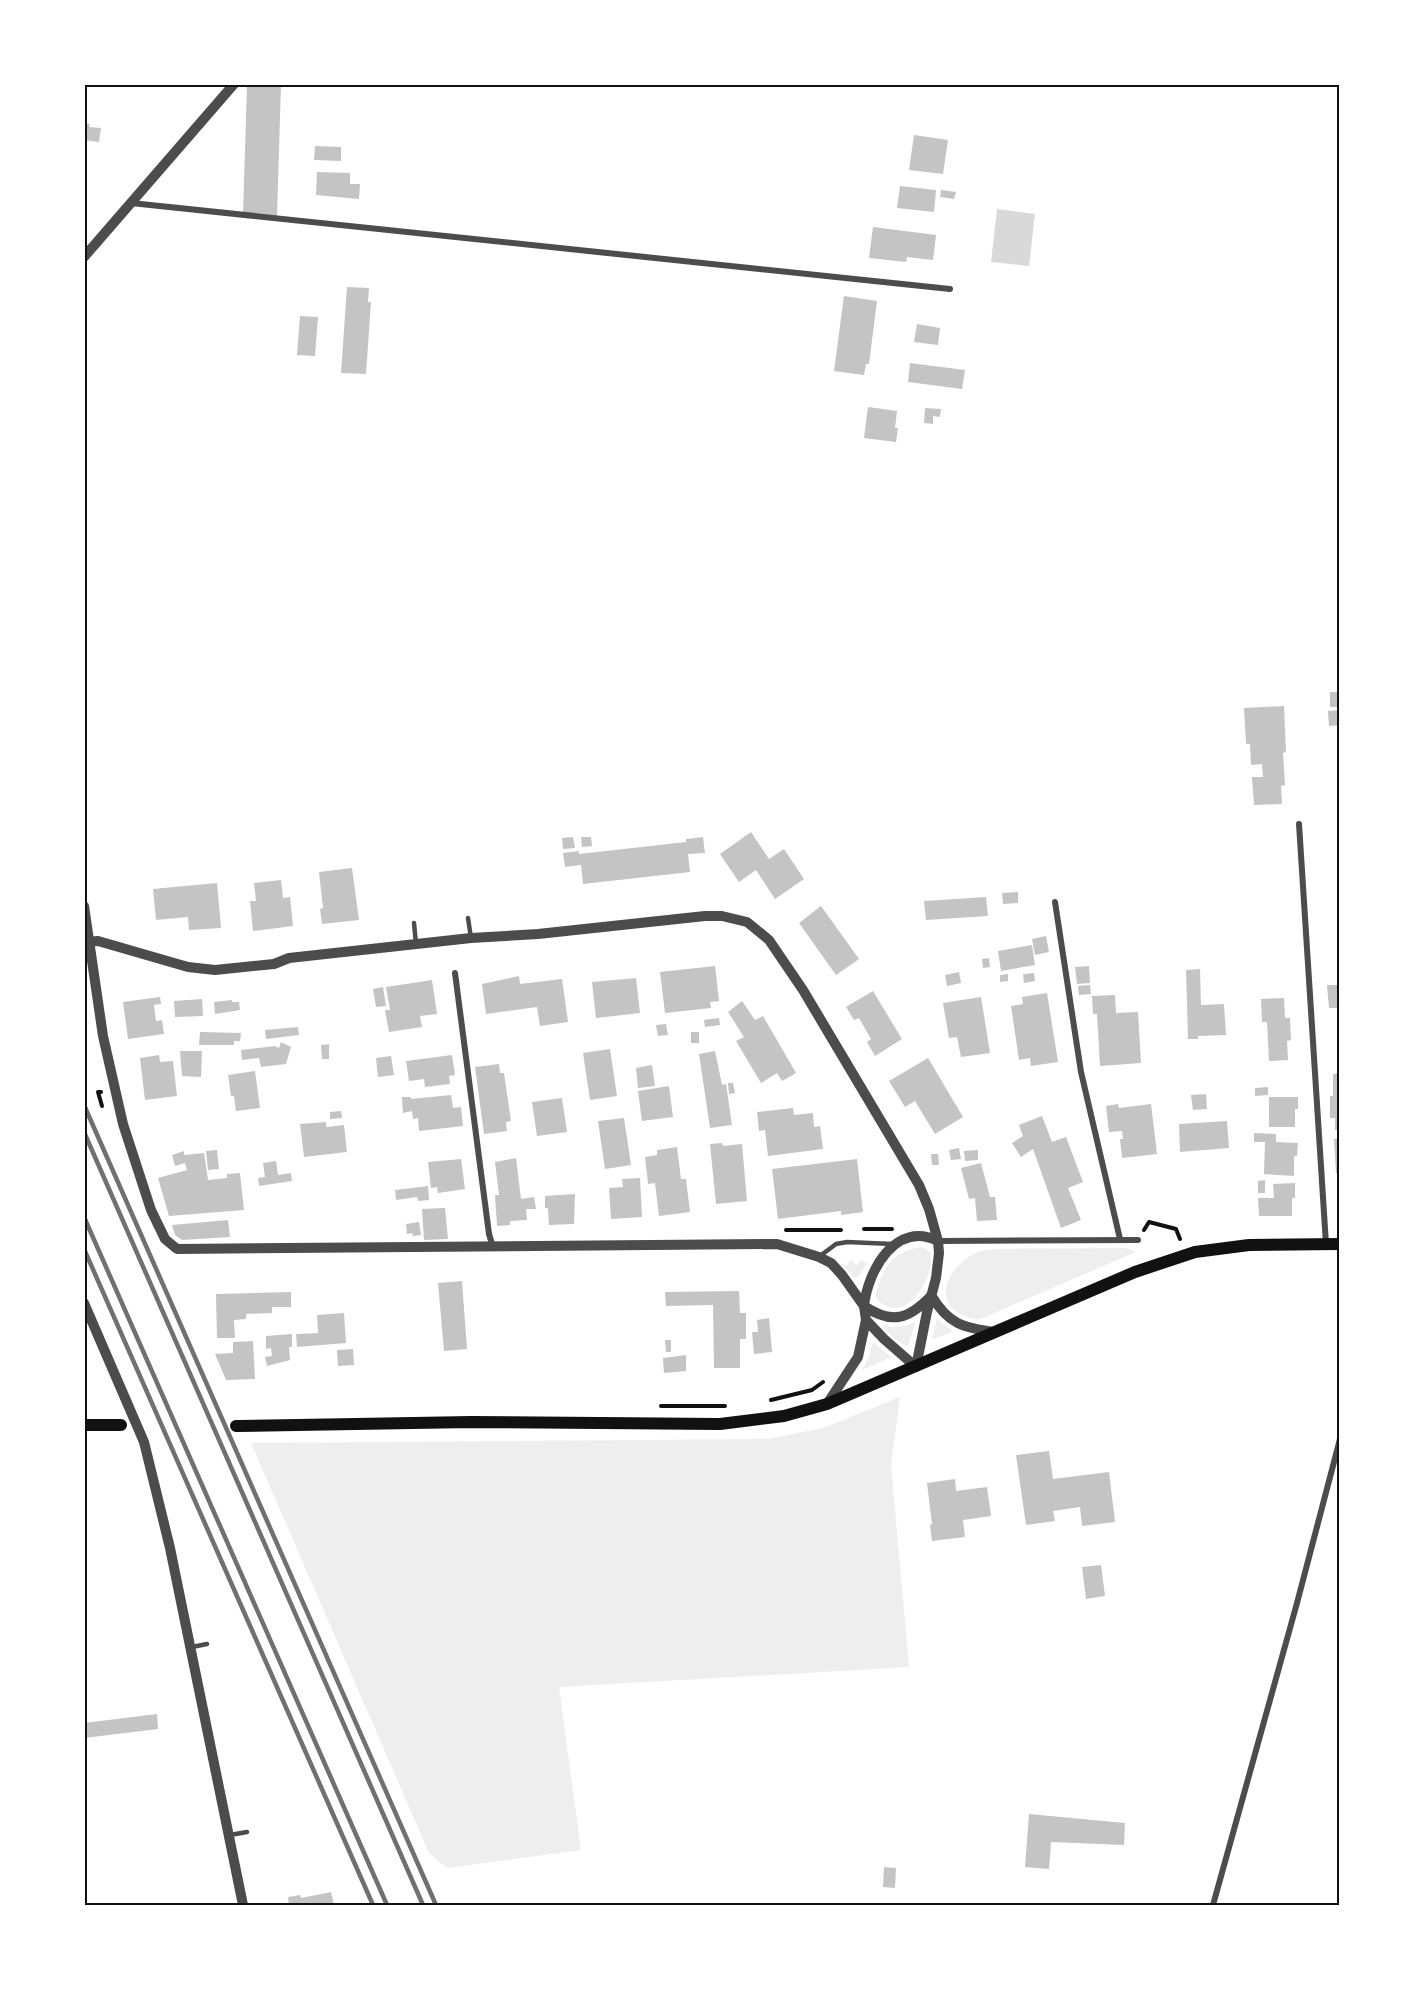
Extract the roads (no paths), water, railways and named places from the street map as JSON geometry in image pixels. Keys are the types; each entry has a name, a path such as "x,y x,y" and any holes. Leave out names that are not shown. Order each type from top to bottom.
{"main road":[{"path":"236,1426 471,1422 720,1424 784,1416 827,1404 1135,1272 1195,1252 1249,1245 1340,1244"},
{"path":"84,1425 121,1425"}],"street":[{"path":"84,257 234,84"},
{"path":"130,203 950,289"},
{"path":"1299,824 1326,1244"},
{"path":"1055,902 1081,1072 1120,1239"},
{"path":"84,906 103,1036 123,1124 151,1210 165,1239 177,1249 777,1244 831,1263 843,1275 864,1306 873,1312 892,1318 904,1316 919,1308 931,1296"},
{"path":"88,942 98,941 188,967 214,970 274,964 289,958 705,916 722,916 747,922 770,940 803,990 919,1185 929,1209 938,1241 938,1267 916,1367 884,1340 866,1320"},
{"path":"455,973 489,1234 494,1247"},
{"path":"827,1404 858,1357 866,1320 864,1306 866,1289 876,1264 897,1243 924,1235 938,1241 1138,1240"},
{"path":"931,1296 938,1308 950,1319 968,1329 995,1332"},
{"path":"84,1303 144,1442 165,1526 243,1905"},
{"path":"1213,1905 1340,1439"}],"lane":[{"path":"468,918 471,938"},
{"path":"414,923 416,945"},
{"path":"819,1257 836,1244 847,1242 897,1243"},
{"path":"189,1648 207,1644"},
{"path":"227,1835 247,1832"}],"railway":[{"path":"84,1105 436,1905"},
{"path":"84,1132 423,1905"},
{"path":"84,1217 387,1905"},
{"path":"84,1249 373,1905"}]}
